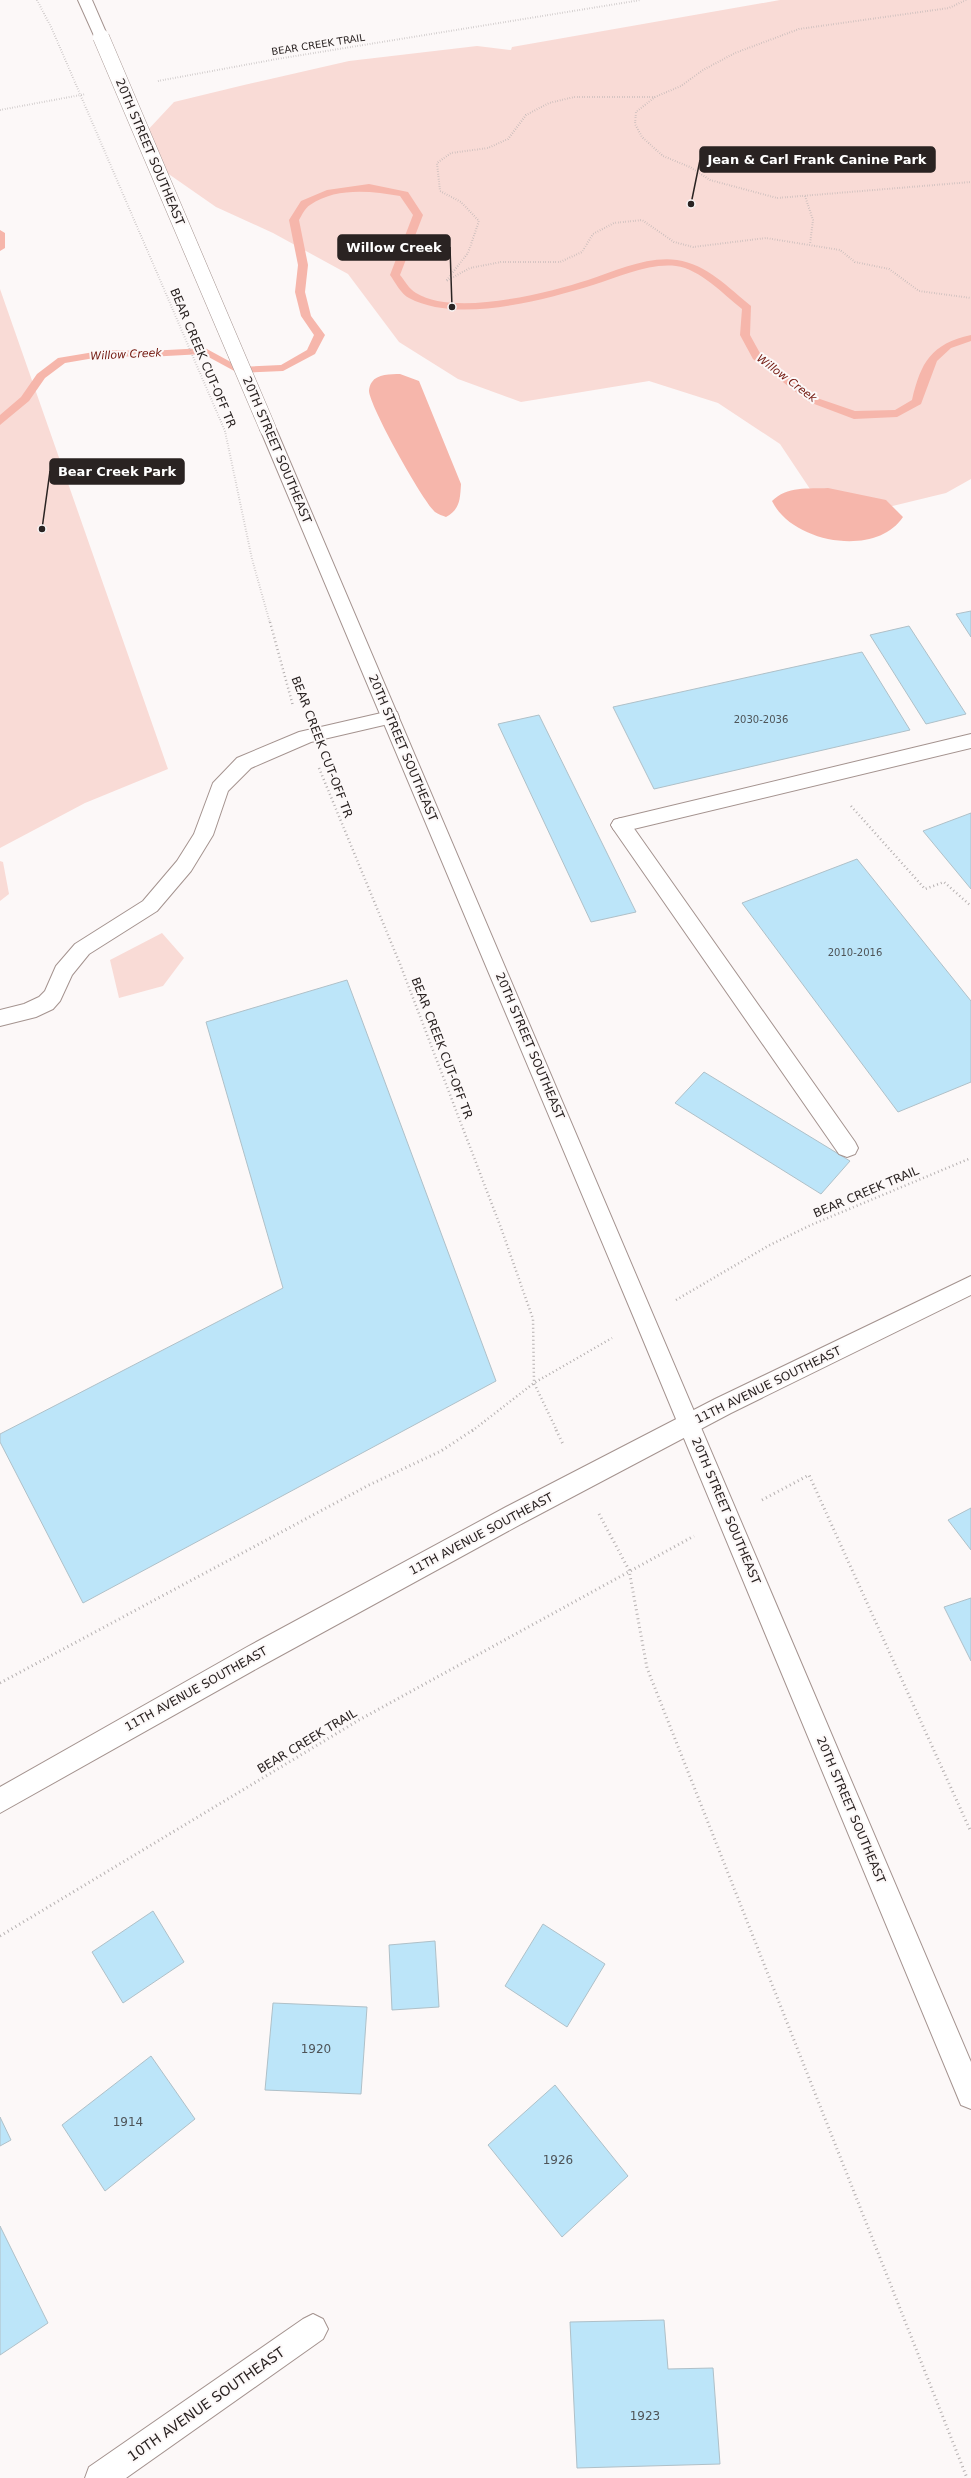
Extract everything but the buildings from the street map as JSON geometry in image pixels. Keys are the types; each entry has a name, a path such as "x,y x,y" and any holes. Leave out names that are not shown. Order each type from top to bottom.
{"street":[{"name":"20TH STREET SOUTHEAST","path":"85,0 689,1424 971,2095"},
{"path":"0,1018 29,1011 46,1003 53,995 63,971 82,949 150,906 184,866 203,835 220,788 244,763 306,737 390,717"},
{"path":"847,1148 621,825 971,740"},
{"name":"11TH AVENUE SOUTHEAST","path":"0,1801 131,1724 245,1661 689,1424 971,1285"},
{"name":"10TH AVENUE SOUTHEAST","path":"100,2478 313,2329"}],"path":[{"name":"BEAR CREEK CUT-OFF TR","path":"0,1683 369,1484 441,1451 479,1426 534,1383 533,1319 501,1228 400,964 293,704 266,613 252,559 225,431 52,29 37,0"},
{"name":"BEAR CREEK TRAIL","path":"154,82 285,58 640,0"},
{"path":"966,0 949,8 799,29 735,53 703,70 681,86 655,97 636,112 635,124 642,137 663,156 690,167 710,180 751,193 777,198 971,182"},
{"path":"0,110 92,93"},
{"path":"655,97 574,97 549,103 526,115 508,139 488,148 451,153 436,163 440,191 461,202 479,221 468,253 446,281 470,268 500,262 560,262 582,252 593,234 614,223 642,220 674,242 693,247 766,238 840,250 855,262 889,269 919,291 971,298"},
{"path":"805,196 813,220 810,244"},
{"path":"824,776 926,889 944,882 971,906"},
{"name":"BEAR CREEK TRAIL","path":"768,1246 810,1225 971,1158"},
{"path":"809,1475 971,1832"},
{"name":"BEAR CREEK TRAIL","path":"0,1936 358,1720 629,1570 647,1668 967,2478"}],"shaded area":[{"path":"780,0 971,0 971,479 946,493 872,511 816,498 780,444 718,403 649,381 521,402 458,379 399,342 348,274 273,233 216,207 160,168 145,133 174,102 349,61 477,46 511,50 512,47"},
{"path":"0,289 168,769 85,803 0,848"},
{"path":"400,374 419,381 461,484 457,507 446,517 435,512 419,490 387,433 372,400 369,390 374,379 384,375"},
{"path":"828,488 886,500 903,517 890,530 874,538 855,541 835,540 815,535 797,527 782,515 772,501 784,493 798,489"},
{"path":"0,861 3,862 9,894 0,901"},
{"path":"162,933 184,958 163,986 119,998 110,960"}],"waterway":[{"name":"Willow Creek","path":"0,421 25,399 41,376 62,360 106,353 148,354 205,351 238,370 283,368 311,352 320,335 306,316 300,292 303,265 294,220 305,203 331,192 369,187 404,194 418,215 395,275 413,296 430,302 450,305 473,306 497,304 564,290 652,264 676,263 685,265 714,281 747,308 745,335 757,357 813,400 854,415 897,413 917,402 923,378 932,360 947,346 958,341 971,338"},
{"name":"Willow Creek","path":"0,233 0,248"}],"place":[{"name":"Jean & Carl Frank Canine Park","path":"691,204"},
{"name":"Willow Creek","path":"452,307"},
{"name":"Bear Creek Park","path":"42,529"}]}
